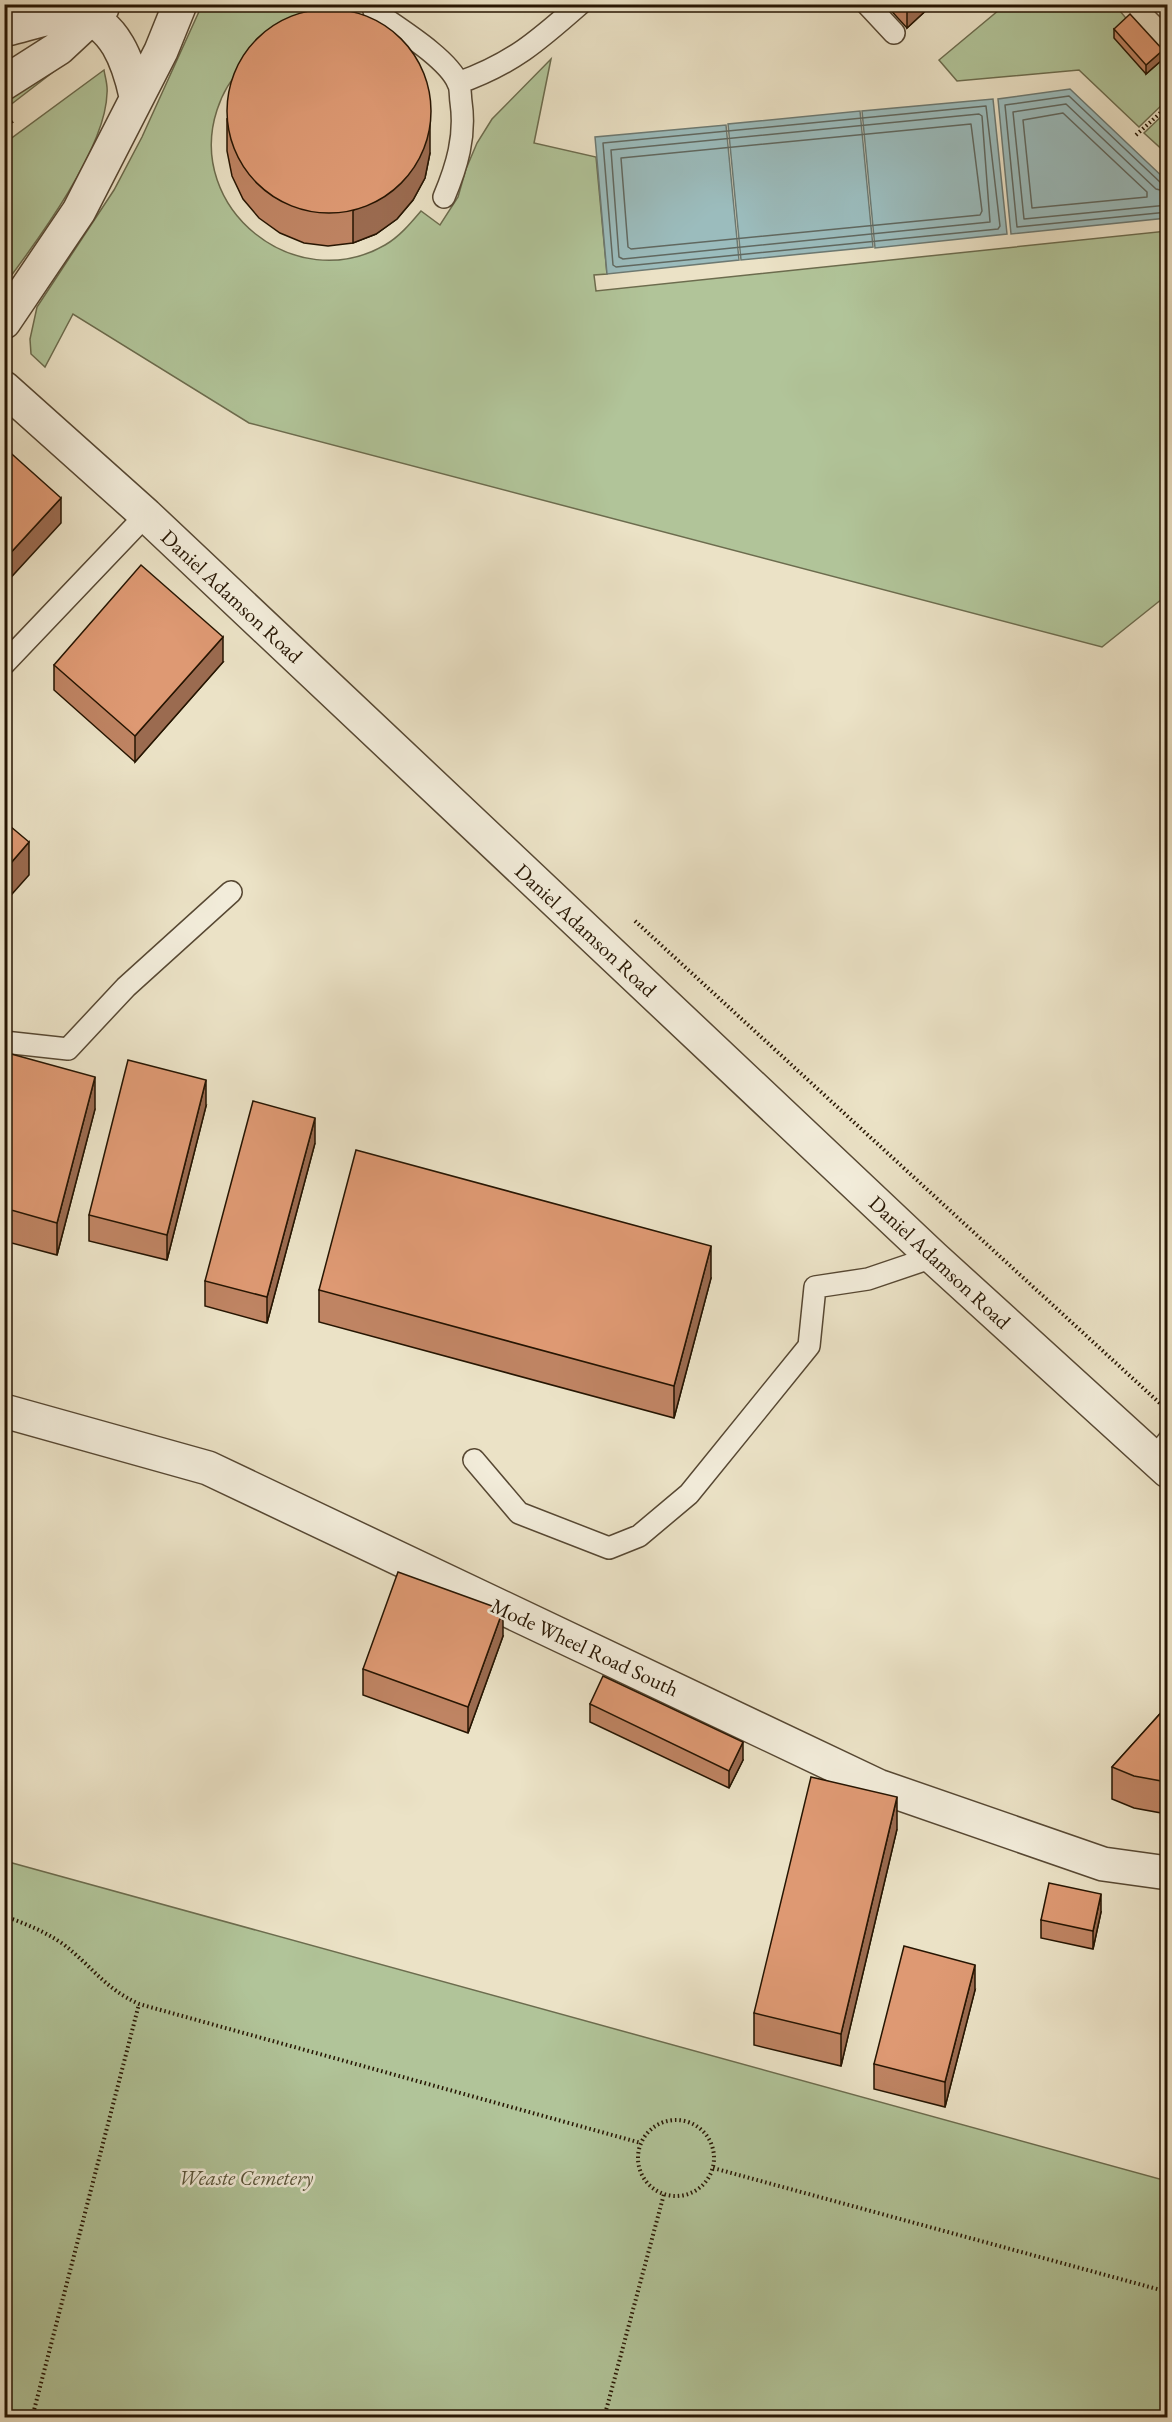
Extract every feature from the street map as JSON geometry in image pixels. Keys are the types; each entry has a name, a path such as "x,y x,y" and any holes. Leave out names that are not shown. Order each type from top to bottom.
{"street":[{"path":"6,29 30,4"},
{"path":"4,322 79,211 161,51 180,4"},
{"path":"6,29 60,16 78,16 98,12"},
{"path":"98,12 117,41 129,66 136,96"},
{"path":"4,83 59,48 98,12"},
{"name":"Daniel Adamson Road","path":"4,388 146,515 933,1257 1163,1457"},
{"name":"Mode Wheel Road South","path":"4,1411 208,1468 878,1786 1103,1864 1167,1873"}],"lane":[{"path":"458,83 485,74 524,53 580,4"},
{"path":"867,4 894,33"},
{"path":"1163,4 1167,9"},
{"path":"374,10 418,42 458,83 463,139 456,170 444,197"},
{"path":"4,664 146,515"},
{"path":"4,1042 68,1049 126,987 231,892"},
{"path":"474,1460 519,1514 609,1548 639,1536 689,1494 809,1346 815,1287 868,1279 933,1257"}],"path":[{"path":"1136,135 1167,106"},
{"path":"4,1916 42,1929 65,1946 117,1994 139,2004 641,2143"},
{"path":"32,2418 139,2004"},
{"path":"682,2120 695,2124 705,2132 714,2155 713,2168 707,2179 694,2191 676,2196 664,2194 653,2189 639,2168 641,2143 647,2132 657,2124 682,2120"},
{"path":"713,2168 1167,2292"},
{"path":"604,2418 664,2194"}],"green space":[{"path":"202,5 328,5 310,31 254,60 236,74 217,110 211,146 217,180 232,209 255,234 284,251 316,260 351,258 385,245 400,234 421,211 440,225 458,197 477,143 492,119 551,59 534,143 596,157 607,274 594,275 596,291 1167,231 1167,595 1102,647 249,423 73,314 45,367 31,354 30,339 37,307 114,190 142,137"},
{"path":"1005,5 1115,5 1130,23 1146,73 1163,59 1167,64 1167,100 1139,127 1079,70 957,81 939,60"},
{"path":"74,56 5,109 5,95"},
{"path":"104,70 107,93 104,115 83,166 52,219 5,284 5,143"},
{"path":"1167,111 1167,154 1144,133"},
{"name":"Weaste Cemetery","path":"5,1861 1167,2181 1167,2417 5,2417"}],"water":[{"path":"1070,89 1167,181 1167,218 1011,234 998,99"},
{"path":"993,99 1007,234 875,248 862,111"},
{"path":"860,111 873,247 741,260 728,124"},
{"path":"726,125 739,260 607,274 595,137"}],"building":[{"path":"329,9 349,11 377,21 394,32 408,46 423,72 429,91 431,111 429,131 419,159 408,176 394,190 368,205 349,211 329,213 309,211 281,201 264,190 250,176 235,150 229,131 227,111 229,91 239,63 250,46 264,32 290,17 309,11"},
{"path":"1130,14 1163,50 1146,65 1114,29"},
{"path":"4,447 61,498 4,560"},
{"path":"141,565 223,637 135,736 54,665"},
{"path":"4,821 29,842 4,871"},
{"path":"4,1052 95,1077 57,1223 4,1208"},
{"path":"128,1060 206,1080 167,1235 89,1215"},
{"path":"253,1101 315,1118 267,1297 205,1281"},
{"path":"356,1150 711,1246 674,1386 319,1290"},
{"path":"398,1572 503,1610 468,1707 363,1669"},
{"path":"603,1676 743,1742 729,1771 590,1704"},
{"path":"1167,1706 1167,1782 1134,1776 1112,1767"},
{"path":"811,1777 897,1797 841,2034 754,2013"},
{"path":"1049,1883 1101,1894 1093,1931 1041,1920"},
{"path":"904,1946 975,1965 945,2082 874,2064"}]}
